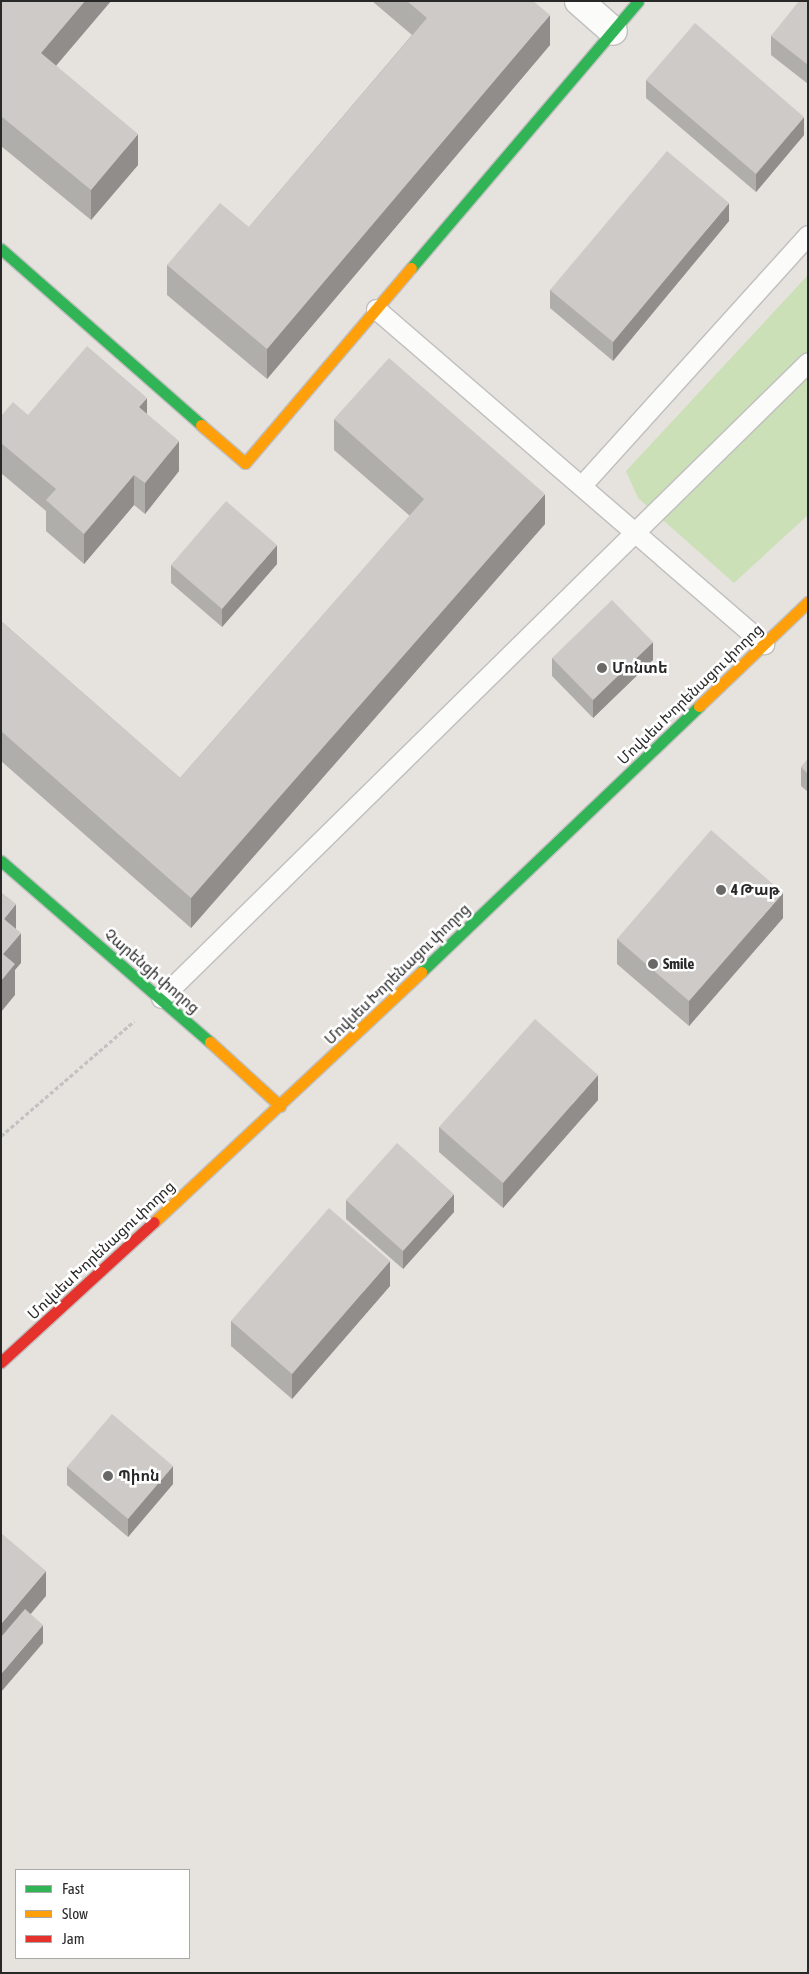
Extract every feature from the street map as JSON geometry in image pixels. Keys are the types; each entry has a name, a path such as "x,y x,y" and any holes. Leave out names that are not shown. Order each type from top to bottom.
{"main road":[{"path":"1,249 245,463 638,1"},
{"name":"Մովսես Խորենացու փողոց","path":"1,1362 280,1106 808,602"},
{"name":"Չարենցի փողոց","path":"1,861 161,998 280,1106"}],"street":[{"path":"579,1 613,31"}],"lane":[{"path":"582,485 808,236"},
{"path":"376,309 637,532 764,644"},
{"path":"161,998 808,362"}],"path":[{"path":"1,1136 161,998"}],"green space":[{"path":"808,275 808,515 734,583 638,498 626,471"}],"building":[{"path":"1,1 85,1 41,53 138,134 91,190 1,116"},
{"path":"407,1 533,1 550,15 267,349 167,265 220,203 249,227 427,18"},
{"path":"799,1 808,1 808,65 771,36"},
{"path":"695,23 804,117 756,174 646,80"},
{"path":"667,151 729,203 613,342 550,290"},
{"path":"87,346 147,398 139,407 179,441 145,483 134,475 84,534 46,500 56,489 1,443 1,416 13,402 28,415"},
{"path":"389,358 545,494 191,898 1,731 1,621 180,778 424,499 334,419"},
{"path":"226,501 277,545 222,609 171,565"},
{"name":"Մոնտե","path":"612,600 653,642 593,700 552,658"},
{"path":"808,759 808,774 801,767"},
{"path":"711,830 783,893 689,1001 617,939"},
{"path":"1,892 16,904 4,919 21,933 3,954 15,964 1,981"},
{"path":"535,1019 598,1075 503,1183 439,1127"},
{"path":"397,1143 454,1194 403,1251 346,1200"},
{"path":"329,1208 390,1261 292,1374 231,1321"},
{"path":"112,1414 173,1466 128,1519 67,1467"},
{"path":"1,1533 46,1571 1,1624"},
{"path":"25,1609 43,1625 1,1674 1,1637"}],"traffic: fast":[{"path":"411,268 638,1"},
{"path":"1,249 201,425"},
{"path":"421,972 699,706"},
{"path":"1,861 210,1042"}],"traffic: slow":[{"path":"201,425 245,463 411,268"},
{"path":"699,706 808,602"},
{"path":"154,1222 421,972"},
{"path":"210,1042 280,1106"}],"traffic: jam":[{"path":"1,1362 154,1222"}],"place":[{"name":"Մոնտե","path":"602,668"},
{"name":"4 Թաթ","path":"721,890"},
{"name":"Smile","path":"653,964"},
{"name":"Պիոն","path":"108,1476"}]}
